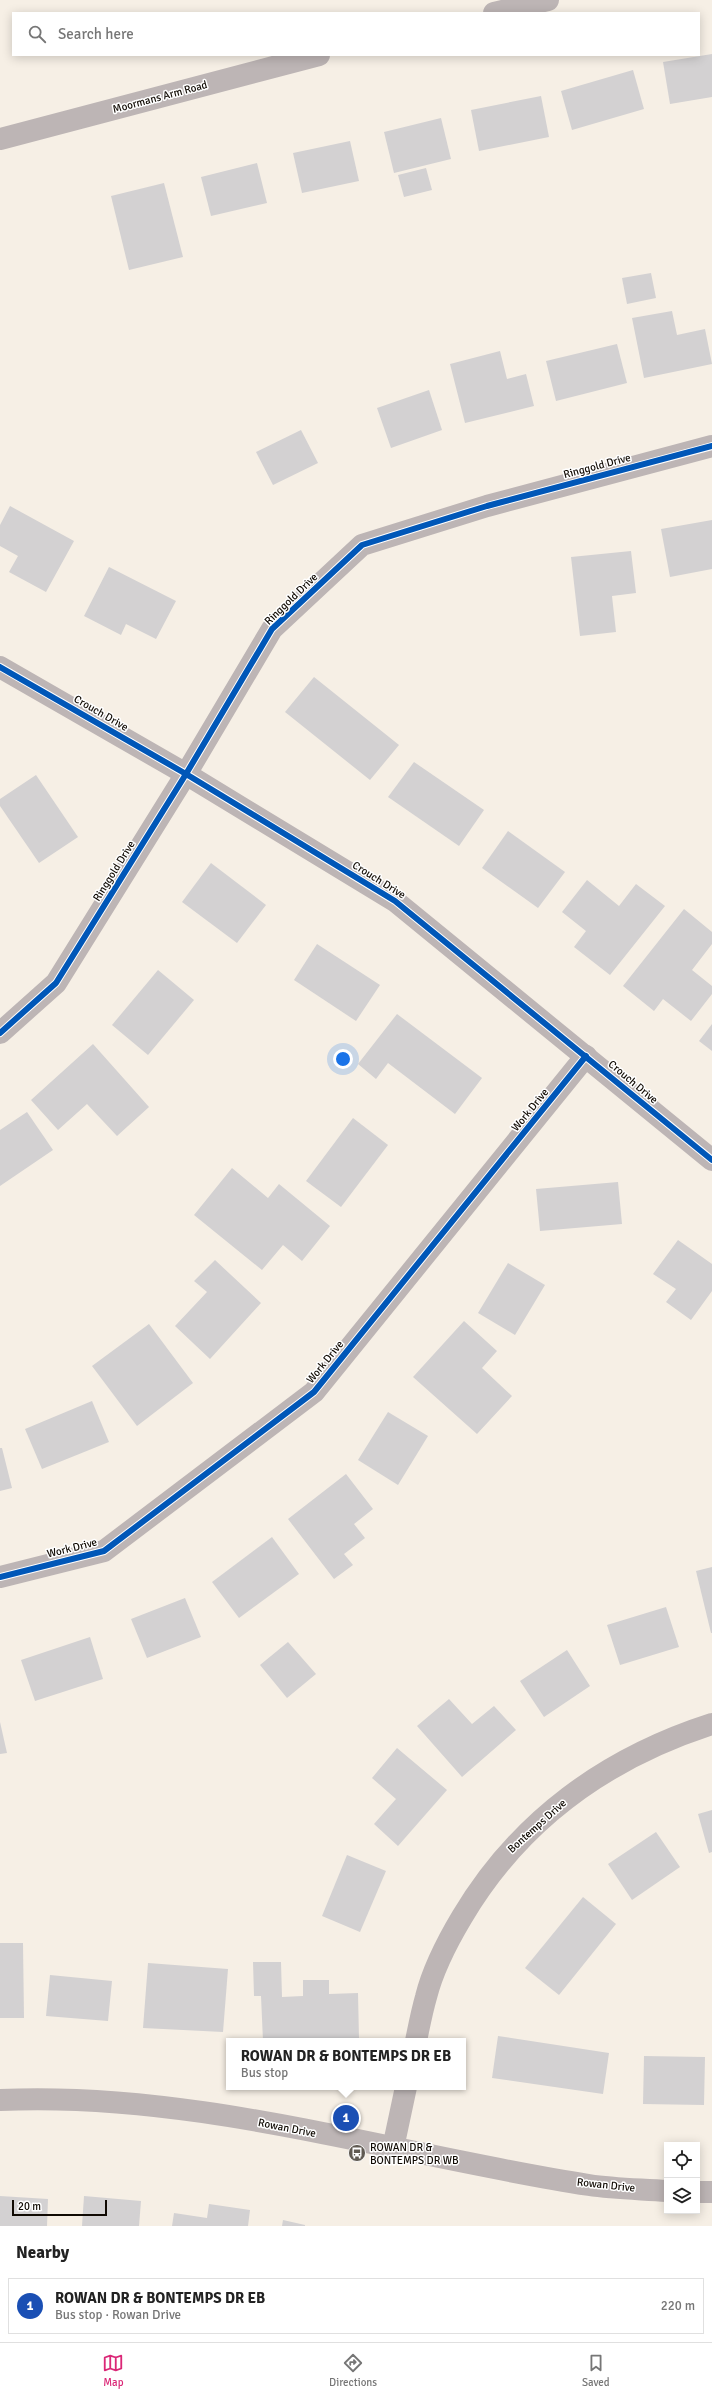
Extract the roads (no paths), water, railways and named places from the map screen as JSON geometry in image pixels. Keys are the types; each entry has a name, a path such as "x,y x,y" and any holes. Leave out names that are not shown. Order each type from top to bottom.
{"street":[{"path":"498,12 548,0"},
{"name":"Moormans Arm Road","path":"0,140 315,56"},
{"name":"Ringgold Drive","path":"0,1033 56,983 186,774 272,629 362,545 487,506 712,446"},
{"name":"Crouch Drive","path":"0,666 186,774 395,901 712,1160"},
{"name":"Work Drive","path":"0,1577 104,1551 314,1392 586,1056"},
{"name":"Bontemps Drive","path":"417,2038 426,1996 448,1941 479,1888 511,1847 550,1812 592,1780 636,1754 712,1724"},
{"path":"392,2148 405,2090"},
{"name":"Rowan Drive","path":"0,2100 103,2102 188,2110 590,2185 664,2191"},
{"path":"700,2192 712,2192"}],"place":[{"name":"ROWAN DR & BONTEMPS DR EB","path":"346,2118"},
{"name":"ROWAN DR & BONTEMPS DR WB","path":"357,2153"}]}
